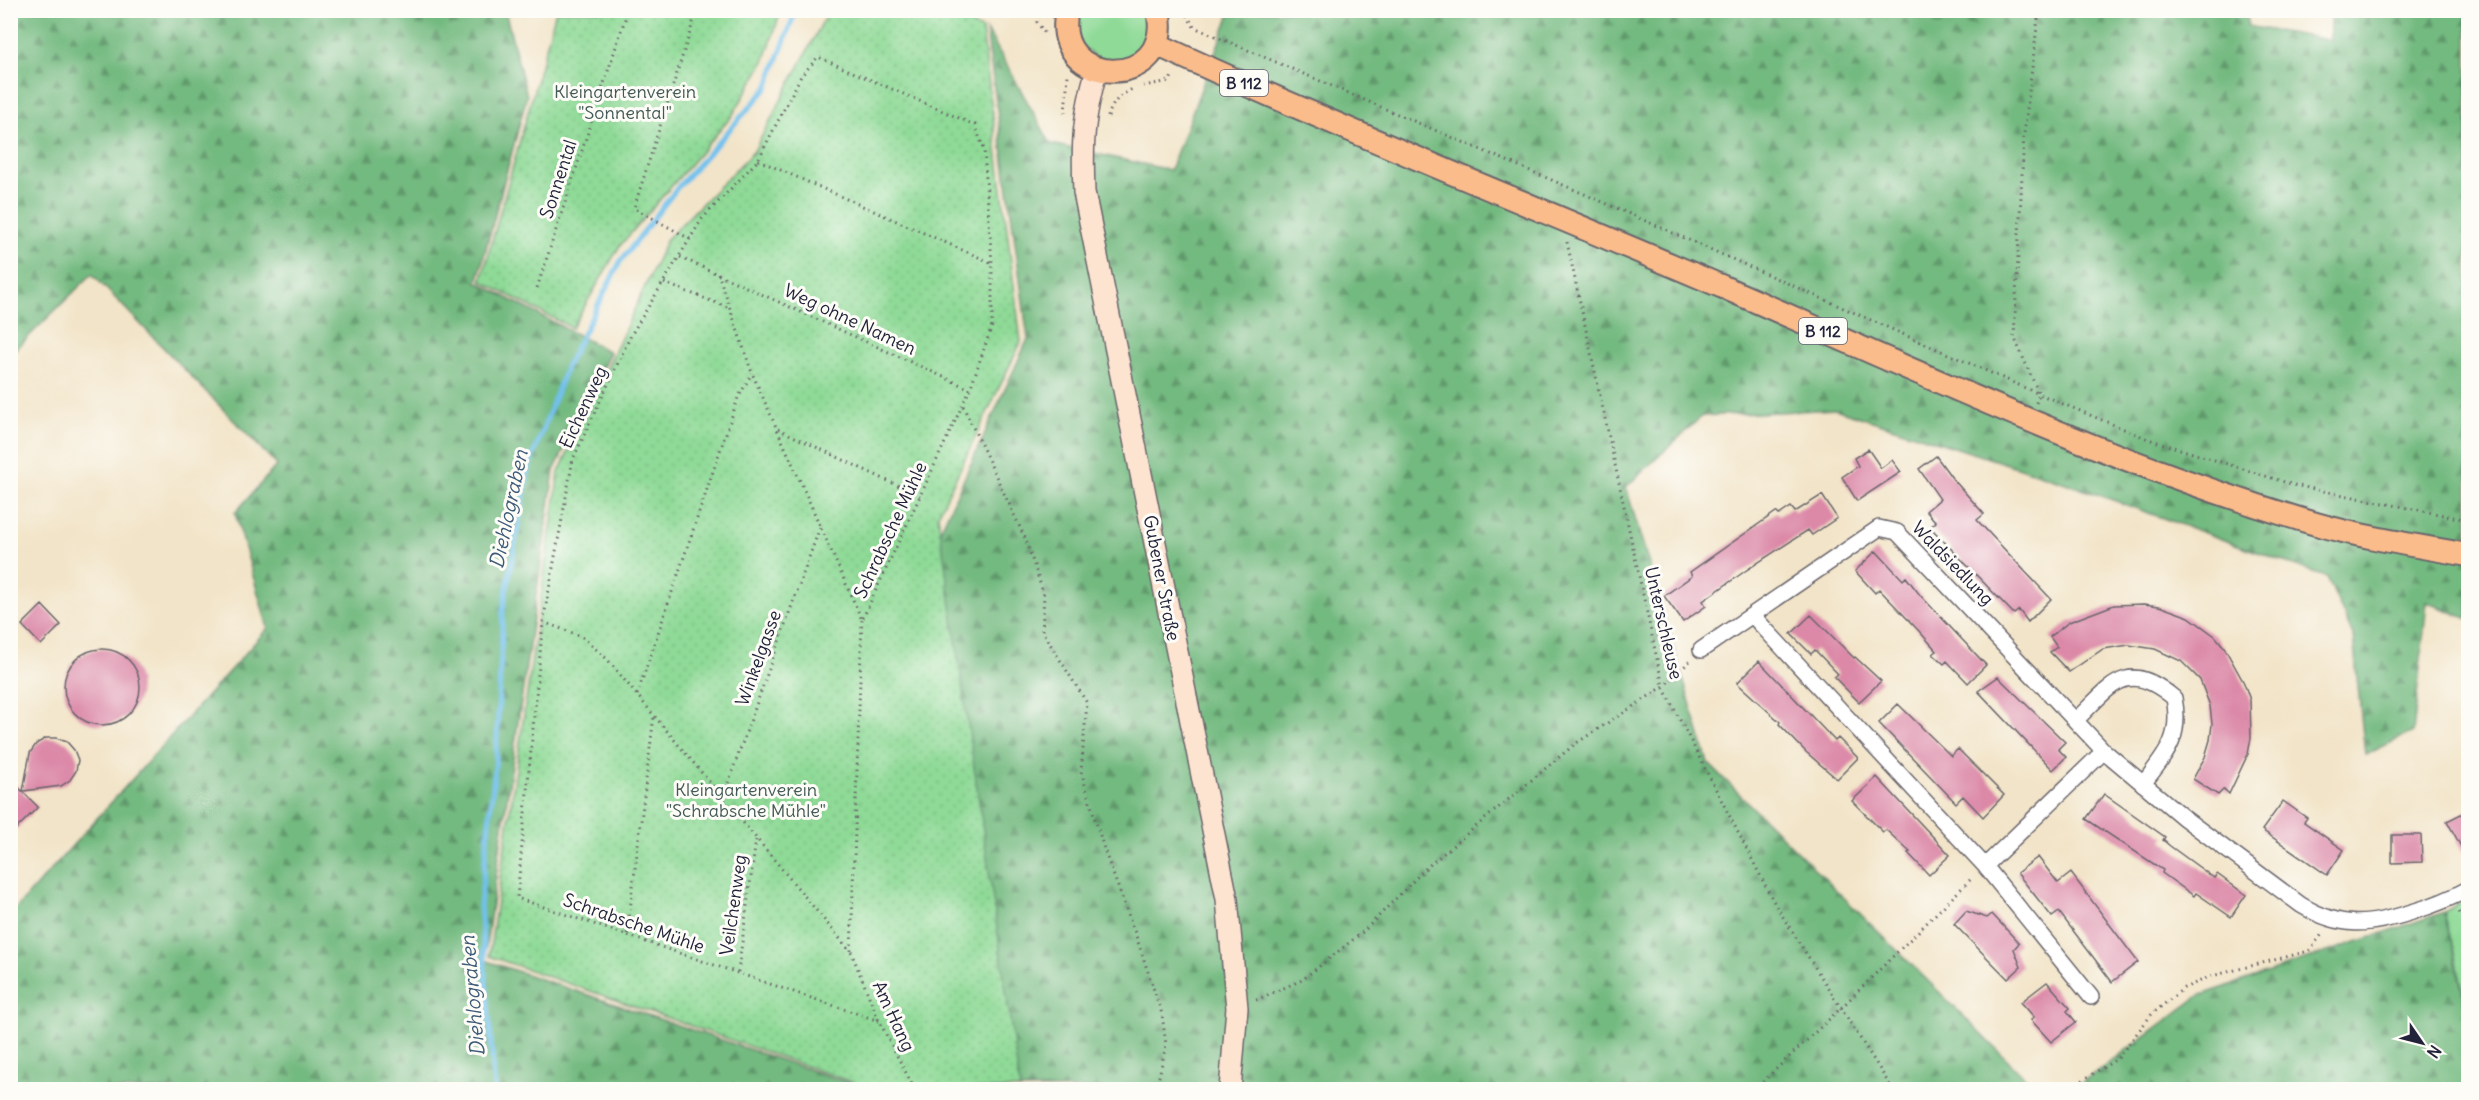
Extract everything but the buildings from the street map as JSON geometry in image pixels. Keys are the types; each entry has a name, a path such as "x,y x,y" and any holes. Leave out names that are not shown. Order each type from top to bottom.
{"main road":[{"path":"1067,10 1066,35 1072,49 1081,60 1097,69 1118,72 1141,63 1156,44 1160,33 1158,10"},
{"name":"B 112","path":"1156,44 1332,122 1561,217 2030,422 2240,501 2320,525 2469,555"},
{"name":"Gubener Straße","path":"1097,69 1086,108 1082,143 1084,192 1227,899 1237,1008 1230,1089"}],"street":[{"name":"Waldsiedlung","path":"1701,651 1879,528 1897,532 2104,751 2143,784 2301,905 2319,916 2335,921 2362,923 2387,920 2449,900 2469,889"},
{"path":"1753,615 1985,866 2091,997"},
{"path":"2076,720 2111,686 2124,679 2135,677 2150,681 2174,698 2178,718 2174,738 2165,756 2143,784"},
{"path":"1985,866 2104,751"}],"path":[{"name":"Sonnental","path":"537,288 628,10"},
{"path":"690,239 634,208 697,10"},
{"path":"1184,10 1194,27 1589,196 2039,394 2148,439 2294,485 2469,520"},
{"path":"2032,378 2014,337 2024,134 2039,10"},
{"name":"Eichenweg","path":"517,898 543,622 573,459 631,335 702,219 758,160 801,76 818,57"},
{"name":"Schrabsche Mühle","path":"818,57 975,125 984,150 992,263 992,327 963,406 862,620"},
{"path":"758,160 992,263"},
{"name":"Unterschleuse","path":"1561,217 1663,687 1776,906 1893,1089"},
{"name":"Weg ohne Namen","path":"680,257 970,389"},
{"name":"Schrabsche Mühle","path":"718,273 752,373 862,620"},
{"path":"664,283 730,308"},
{"path":"637,695 738,398 752,373"},
{"path":"963,406 1025,538 1044,595 1041,632 1087,703 1081,771 1104,852 1134,930 1162,1014 1166,1045 1156,1089"},
{"path":"777,428 921,496"},
{"name":"Winkelgasse","path":"722,800 820,525"},
{"path":"851,952 862,620"},
{"path":"543,622 581,636 607,659 722,800 851,952"},
{"path":"1237,1008 1302,980 1365,931 1426,868 1575,744 1663,687 1701,651"},
{"path":"627,935 654,716"},
{"name":"Veilchenweg","path":"738,973 756,840"},
{"path":"1754,1089 1841,1008 1985,866"},
{"name":"Schrabsche Mühle","path":"517,898 879,1021"},
{"path":"2067,1089 2117,1059 2152,1014 2184,988 2212,976 2309,951 2335,921"},
{"name":"Am Hang","path":"851,952 879,1021 915,1089"}],"green space":[{"path":"11,10 505,11 527,96 477,282 610,352 554,471 484,960 852,1084 854,1089 17,1090 11,1083 11,914 268,628 235,513 277,465 92,274 11,354"},
{"name":"Kleingartenverein \"Schrabsche Mühle\"","path":"829,10 936,11 982,29 1021,342 938,515 1020,1089 857,1089 855,1083 489,956 559,472 667,239 754,151"},
{"path":"2247,10 2247,26 2330,40 2330,11 2467,11 2468,619 2427,602 2413,732 2365,755 2353,636 2327,577 2057,480 1835,409 1702,416 1626,487 1708,763 2037,1089 937,1089 876,671 1028,339 986,28 1051,144 1170,170 1231,11"},
{"name":"Kleingartenverein \"Sonnental\"","path":"556,11 781,11 764,62 732,116 619,247 572,328 481,281"},
{"path":"1078,11 1147,11 1149,27 1144,45 1133,55 1120,60 1105,60 1092,54 1081,44 1076,30"},
{"path":"2468,899 2468,1010 2444,912"},
{"path":"2444,912 2468,1015 2468,1089 2074,1089 2199,996"}],"waterway":[{"name":"Diehlograben","path":"495,1090 480,906 496,757 503,610 529,467 567,365 620,262 678,187 767,88 796,10"}]}
